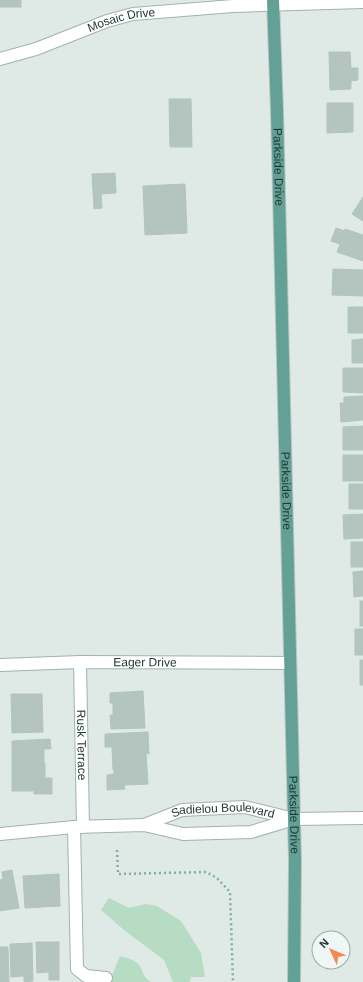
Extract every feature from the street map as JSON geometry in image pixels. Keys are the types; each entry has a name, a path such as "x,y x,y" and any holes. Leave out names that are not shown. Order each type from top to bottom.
{"main road":[{"name":"Parkside Drive","path":"273,2 278,126 295,861 294,982"}],"street":[{"name":"Mosaic Drive","path":"0,60 36,49 107,21 133,14 273,2 363,2"},
{"name":"Eager Drive","path":"0,665 80,662 290,663"},
{"name":"Rusk Terrace","path":"80,662 76,969 86,976 106,978"},
{"name":"Sadielou Boulevard","path":"144,825 182,810 245,807 294,819"},
{"path":"294,819 363,818"},
{"name":"Sadielou Boulevard","path":"0,834 78,827 144,825 183,834 251,832 294,819"}],"path":[{"path":"117,850 118,874 206,872 217,878 230,892 233,982"}],"green space":[{"path":"109,898 129,908 146,904 157,906 181,921 201,953 205,977 191,977 190,982 173,982 164,960 124,930 101,910"},
{"path":"120,956 136,962 140,966 145,977 151,982 112,982 111,978"}],"building":[{"path":"0,0 21,0 21,7 0,7"},
{"path":"329,52 350,52 351,68 358,68 358,80 351,81 351,89 330,90"},
{"path":"169,99 191,99 192,147 170,147"},
{"path":"327,103 353,103 353,132 327,133"},
{"path":"115,173 116,193 101,194 102,208 94,209 92,174"},
{"path":"185,184 187,233 145,235 143,186"},
{"path":"363,197 363,221 352,214"},
{"path":"336,228 345,231 345,229 363,235 363,261 337,252 340,244 331,241"},
{"path":"333,269 363,270 363,296 332,295"},
{"path":"348,307 363,307 363,333 348,333"},
{"path":"363,339 363,363 352,363 352,340"},
{"path":"343,368 363,368 363,393 343,392"},
{"path":"363,396 363,420 341,422 340,403 344,403 344,397"},
{"path":"363,426 363,450 343,450 343,427"},
{"path":"343,455 363,455 363,481 343,481"},
{"path":"349,484 363,484 363,509 349,509"},
{"path":"363,514 363,538 344,539 343,515"},
{"path":"351,542 363,542 363,567 351,567"},
{"path":"363,571 363,596 354,597 353,572"},
{"path":"360,601 363,601 363,626 360,626"},
{"path":"355,629 363,629 363,655 355,655"},
{"path":"360,660 363,660 363,685 360,685"},
{"path":"143,691 145,728 111,729 110,715 113,715 113,703 110,703 110,693"},
{"path":"11,694 42,694 43,732 12,733"},
{"path":"148,732 149,754 146,753 148,784 124,785 125,789 107,790 107,775 114,774 114,770 112,747 105,747 105,734"},
{"path":"50,739 51,749 44,749 44,762 40,763 45,763 45,778 52,778 52,794 34,794 34,790 12,791 12,741"},
{"path":"12,870 19,908 0,911 0,880 3,879 2,872"},
{"path":"59,874 60,906 25,908 23,876"},
{"path":"36,942 59,942 59,980 49,980 49,972 37,973"},
{"path":"32,943 33,981 24,982 24,976 11,977 10,944"},
{"path":"0,947 8,947 9,982 0,982"}]}
